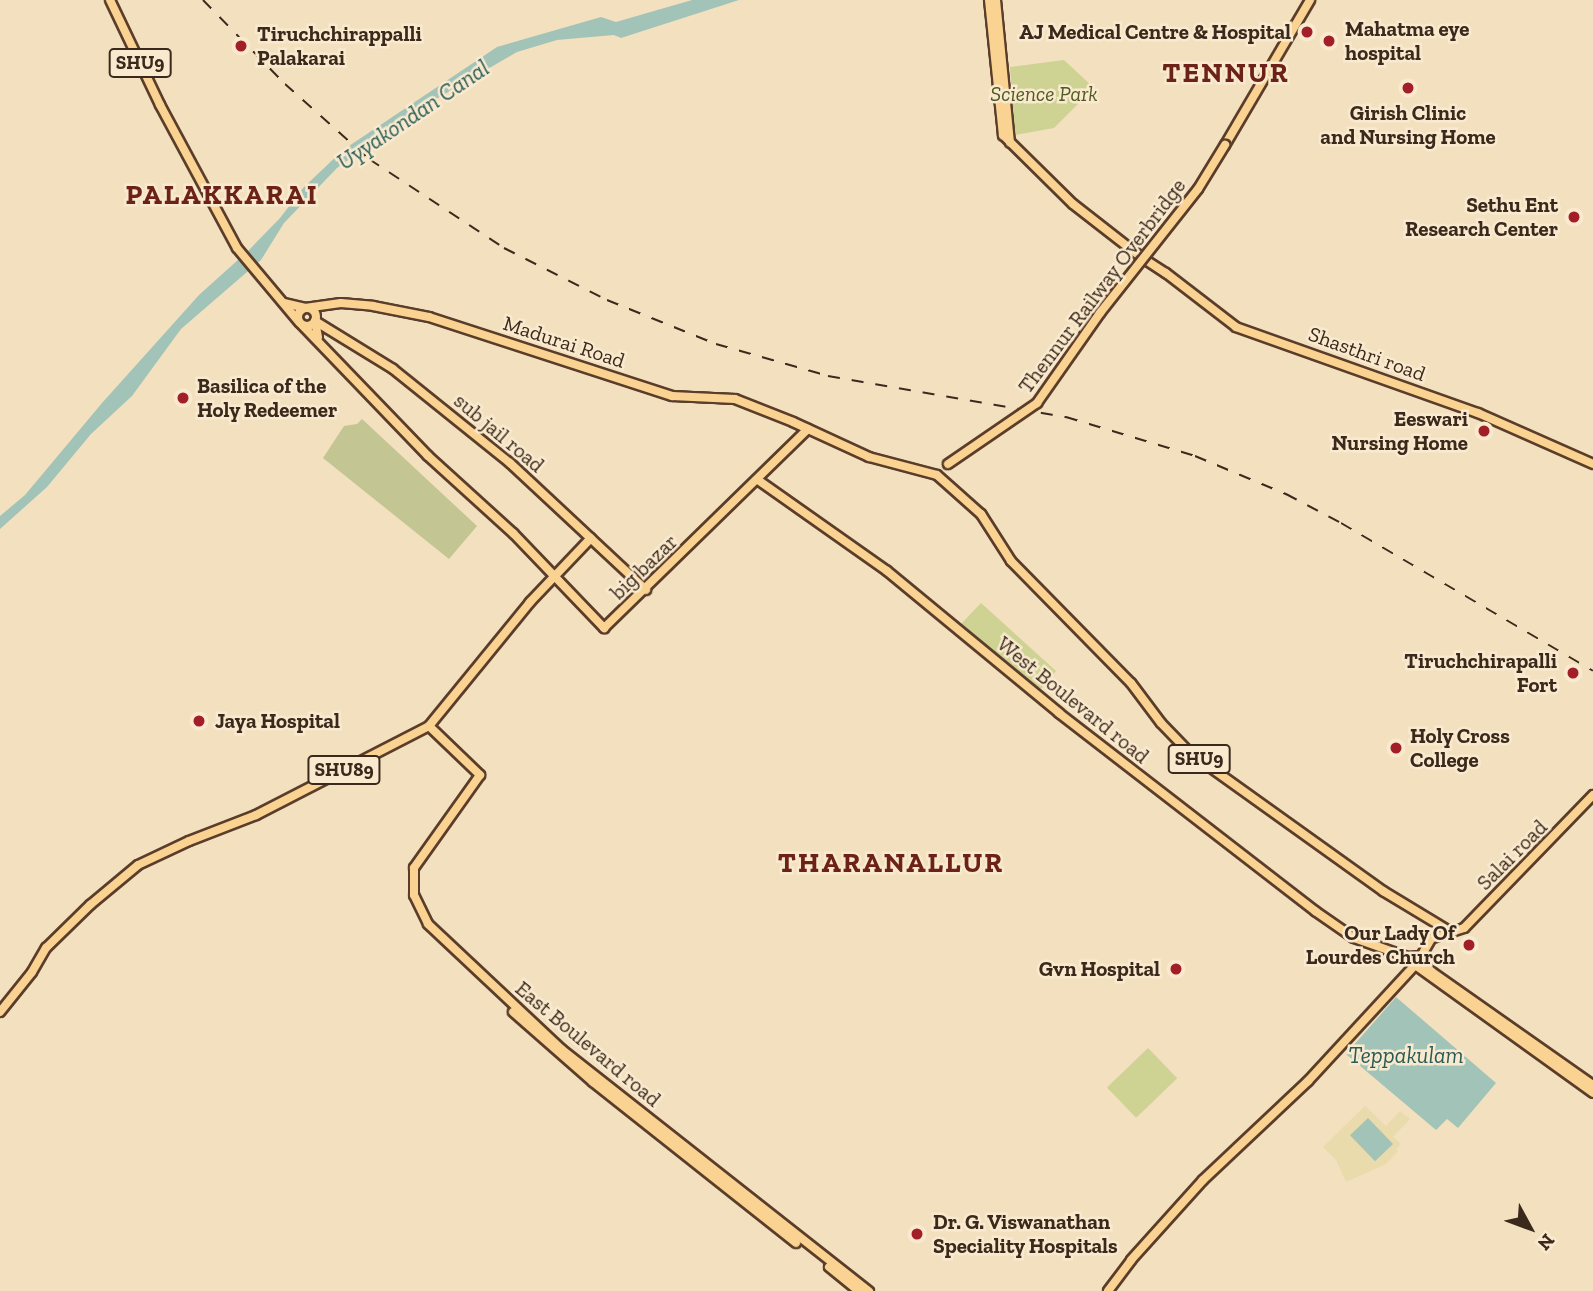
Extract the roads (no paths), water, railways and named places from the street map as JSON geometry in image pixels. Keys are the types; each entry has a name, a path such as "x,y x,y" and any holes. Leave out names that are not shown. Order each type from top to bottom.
{"main road":[{"name":"SHU9","path":"110,0 237,248 301,323"},
{"path":"989,0 1000,130 1010,142"},
{"path":"996,0 1010,142"},
{"name":"Thennur Railway Overbridge","path":"927,471 948,464 1037,403 1100,313 1194,195 1310,0"},
{"name":"Shasthri road","path":"1010,142 1073,204 1236,327 1478,413 1593,464"},
{"name":"SHU9","path":"282,301 306,308 315,318"},
{"path":"301,323 311,325 327,304"},
{"name":"Madurai Road","path":"306,308 327,304 373,306 429,317 672,396 735,399 808,429"},
{"path":"306,308 298,313 301,323 428,456 513,533 553,577 591,538"},
{"path":"315,318 320,342"},
{"name":"sub jail road","path":"315,318 393,369 435,401 510,463 646,590"},
{"name":"SHU9","path":"808,429 879,461 927,471 945,480 992,526 1011,561 1131,683 1161,723 1189,752 1424,918 1451,932"},
{"name":"big bazar","path":"553,577 604,628 646,590 808,429"},
{"path":"945,480 942,472 948,464"},
{"name":"West Boulevard road","path":"758,480 887,571 1059,713 1315,911 1354,938 1408,957"},
{"name":"SHU89","path":"0,1012 26,981 46,948 90,905 148,859 256,815 429,726 553,577"},
{"name":"East Boulevard road","path":"429,726 480,775 423,851 412,877 421,913 446,943 588,1071 869,1291"},
{"name":"Salai road","path":"1431,939 1464,928 1593,795"},
{"path":"1424,918 1430,928 1431,939 1420,956 1421,964 1593,1085"},
{"path":"446,943 462,963 562,1056 741,1201 859,1291"},
{"path":"1420,956 1408,957 1414,966 1593,1093"},
{"path":"1108,1291 1131,1260 1196,1187 1336,1052 1414,966"}],"water":[{"path":"692,0 739,0 621,38 614,35 557,40 517,52 426,105 337,168 284,223 261,260 181,329 132,396 91,434 47,487 0,529 0,516 25,495 102,403 199,295 249,250 280,218 303,188 343,150 497,47 601,17 616,22"},
{"name":"Teppakulam","path":"1396,997 1496,1083 1458,1128 1447,1119 1436,1130 1346,1054"},
{"path":"1368,1118 1393,1144 1375,1161 1350,1135"}],"railway":[{"path":"203,0 285,84 369,159 504,248 607,300 716,344 828,376 1066,417 1195,456 1286,494 1341,523 1593,671"}],"place":[{"name":"AJ Medical Centre & Hospital","path":"1307,32"},
{"name":"Mahatma eye hospital","path":"1329,41"},
{"name":"Tiruchchirappalli Palakarai","path":"241,46"},
{"name":"Girish Clinic and Nursing Home","path":"1408,88"},
{"name":"Sethu Ent Research Center","path":"1574,217"},
{"name":"Basilica of the Holy Redeemer","path":"183,398"},
{"name":"Eeswari Nursing Home","path":"1484,431"},
{"name":"Tiruchchirapalli Fort","path":"1573,673"},
{"name":"Jaya Hospital","path":"199,721"},
{"name":"Holy Cross College","path":"1396,748"},
{"name":"Our Lady Of Lourdes Church","path":"1469,945"},
{"name":"Gvn Hospital","path":"1176,969"},
{"name":"Dr. G. Viswanathan Speciality Hospitals","path":"917,1234"}],"district":[{"name":"TENNUR","path":"1226,73"},
{"name":"PALAKKARAI","path":"222,195"},
{"name":"THARANALLUR","path":"891,863"}],"park label":[{"name":"Science Park","path":"1044,94"}],"water label":[{"name":"Uyyakondan Canal","path":"413,115"}]}
